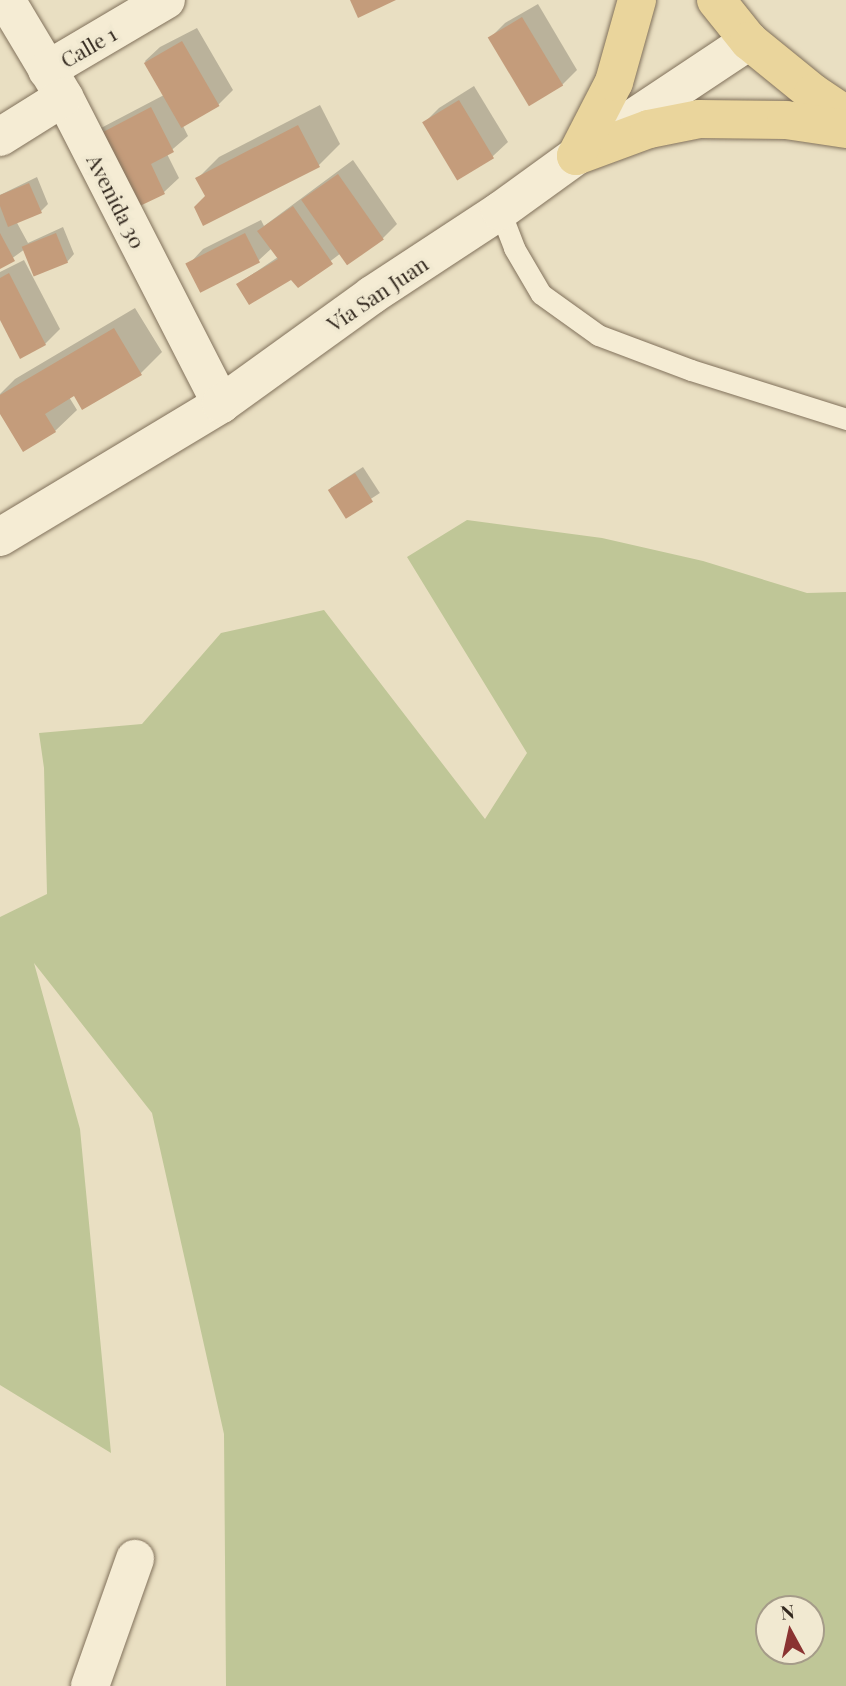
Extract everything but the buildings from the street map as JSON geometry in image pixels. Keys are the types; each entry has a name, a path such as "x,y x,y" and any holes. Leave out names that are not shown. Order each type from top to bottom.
{"main road":[{"path":"576,156 614,82 637,0"},
{"path":"716,0 749,41 813,93 846,115"},
{"path":"576,156 649,129 699,119 786,120 846,129"}],"street":[{"name":"Avenida 30","path":"6,0 55,83 221,404"},
{"name":"Calle 1","path":"0,138 55,83 166,0"},
{"name":"Vía San Juan","path":"0,537 221,404 372,295 749,41"},
{"path":"90,1686 135,1559"}],"lane":[{"path":"500,211 514,248 541,294 598,335 691,370 846,419"}],"green space":[{"path":"467,520 602,538 703,561 807,593 846,592 846,1686 226,1686 224,1434 152,1113 34,963 80,1129 111,1453 0,1385 0,917 47,894 44,768 39,733 142,724 221,633 324,610 485,819 527,753 407,557"}]}
